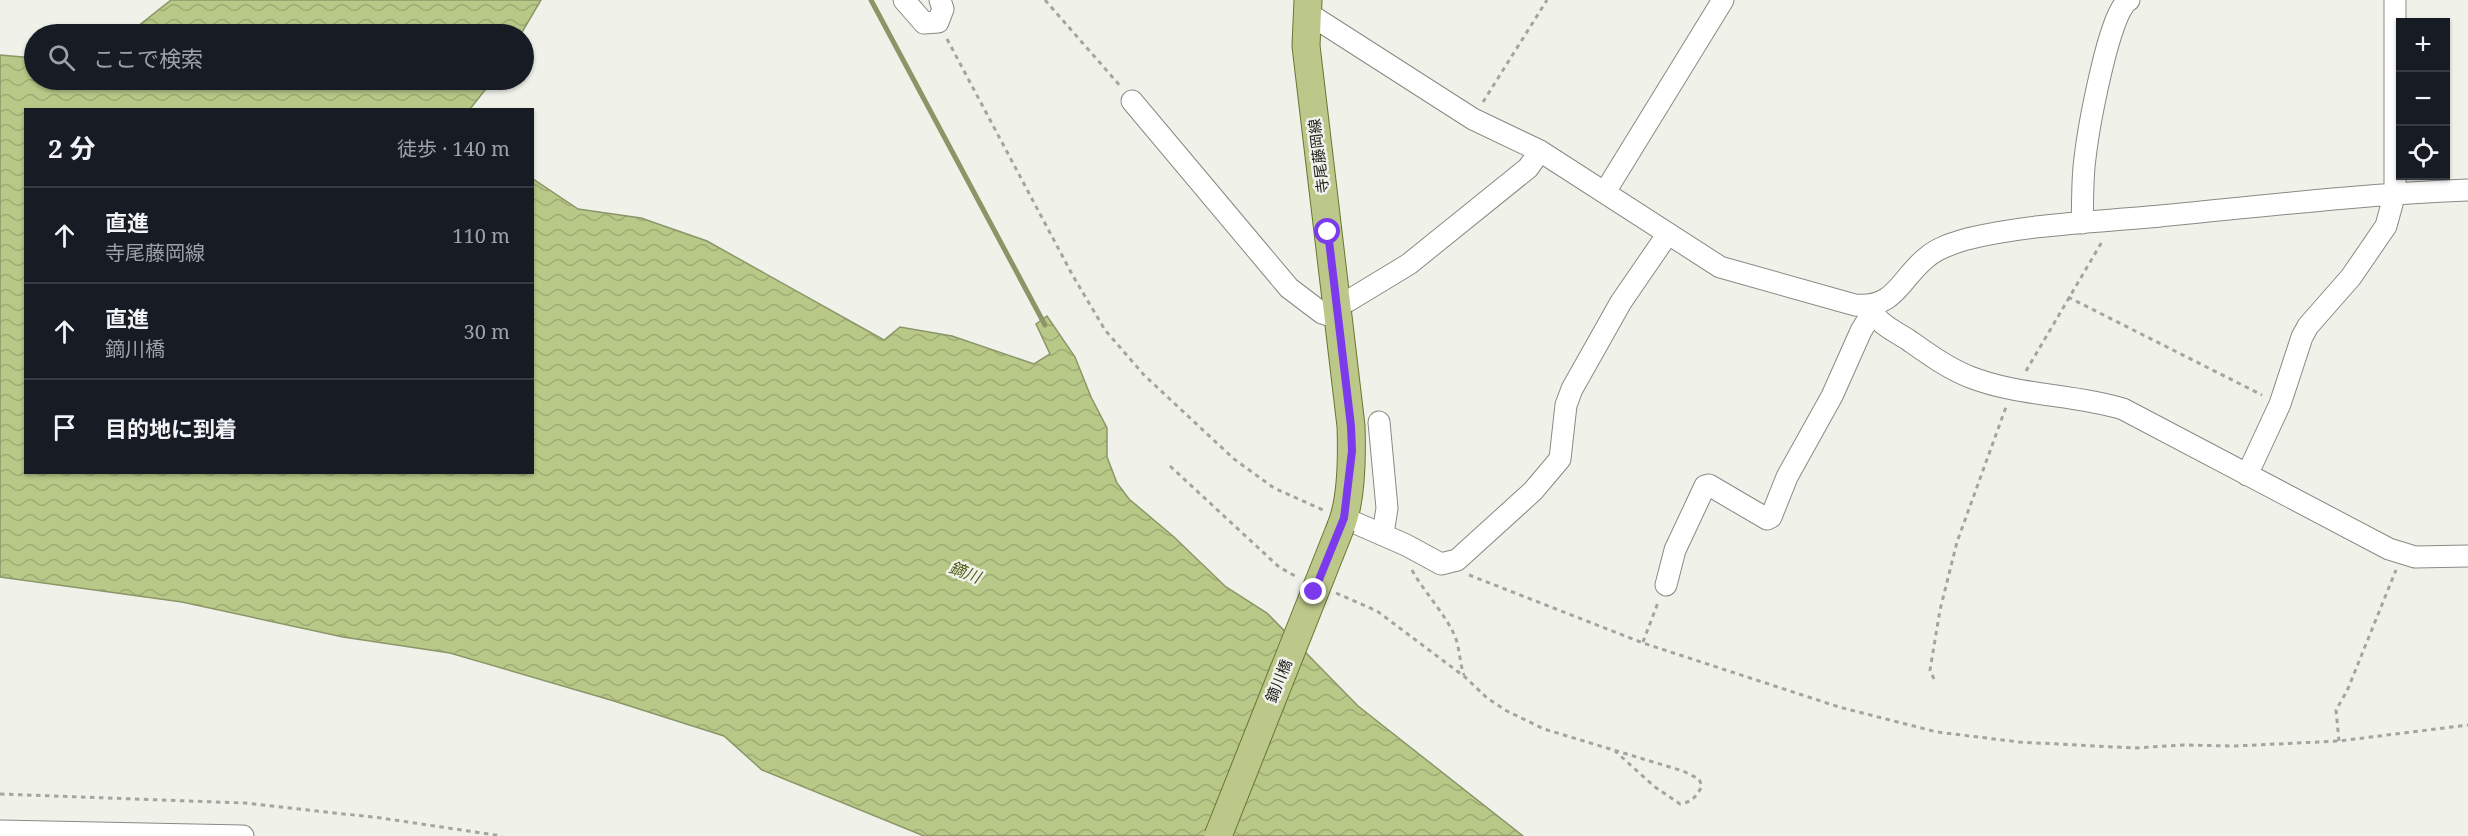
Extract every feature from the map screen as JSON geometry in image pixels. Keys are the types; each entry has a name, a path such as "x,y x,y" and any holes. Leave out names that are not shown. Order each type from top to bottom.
{"main road":[{"name":"寺尾藤岡線","path":"1307,6 1306,46 1351,426 1352,451 1342,522"},
{"name":"鏑川橋","path":"1218,836 1342,522"}],"street":[{"path":"904,0 924,23 938,22 943,9 940,0"},
{"path":"1605,192 1723,0"},
{"path":"2082,223 2085,158 2108,40 2116,16 2124,2 2129,0"},
{"path":"2247,475 2280,404 2302,337 2308,326 2351,277 2386,226 2395,193 2395,0"},
{"path":"1307,6 1473,119 1540,151 1720,267 1836,302 1871,310 1881,323 1949,367 1970,377 2122,409 2402,554 2415,557 2468,556"},
{"path":"1132,101 1289,288 1322,313 1338,310 1348,301 1409,264 1528,168 1540,151"},
{"path":"1666,585 1675,550 1705,486 1709,485 1767,519 1772,517 1787,477 1832,396 1871,310 1898,289 1926,257 1949,244 1985,235 2082,223 2395,193 2468,190"},
{"path":"1342,522 1383,534 1441,564 1457,560 1533,491 1560,459 1566,405 1572,388 1621,302 1668,235"},
{"path":"1379,422 1388,508 1383,534"},
{"path":"0,831 243,836"}],"path":[{"path":"1046,0 1132,101"},
{"path":"1473,119 1547,0"},
{"path":"938,22 1073,276 1105,330 1144,375 1234,459 1274,488 1342,522"},
{"path":"1934,679 1930,670 1957,542 2009,400 2115,220"},
{"path":"2068,297 2280,404"},
{"path":"1170,466 1279,567 1300,578"},
{"path":"2339,741 2336,710 2347,691 2402,554"},
{"path":"1411,568 1454,633 1460,648 1460,664 1465,677"},
{"path":"1474,577 1643,643 1839,707 1937,732 2019,742 2133,748 2339,741 2468,725"},
{"path":"1332,592 1377,611 1465,677 1487,698 1516,716 1544,729 1683,771 1699,779 1702,786 1696,797 1688,803 1680,804 1655,787 1615,751"},
{"path":"1643,643 1654,614"},
{"path":"0,794 244,804 381,818 502,836"}],"water":[{"path":"171,0 541,0 527,24 141,24"},
{"name":"鏑川","path":"0,55 24,57 24,90 485,90 471,108 24,108 24,474 534,474 534,180 578,209 641,218 707,241 884,340 900,327 952,336 1034,364 1050,354 1036,324 1047,316 1075,357 1091,397 1107,428 1107,457 1117,483 1129,499 1174,537 1226,587 1267,613 1358,706 1523,836 924,836 762,770 724,736 450,653 343,637 182,602 0,577"}],"waterway":[{"path":"871,0 1045,325"}],"route":[{"path":"1314,592 1344,518 1352,451 1328,232"}]}
